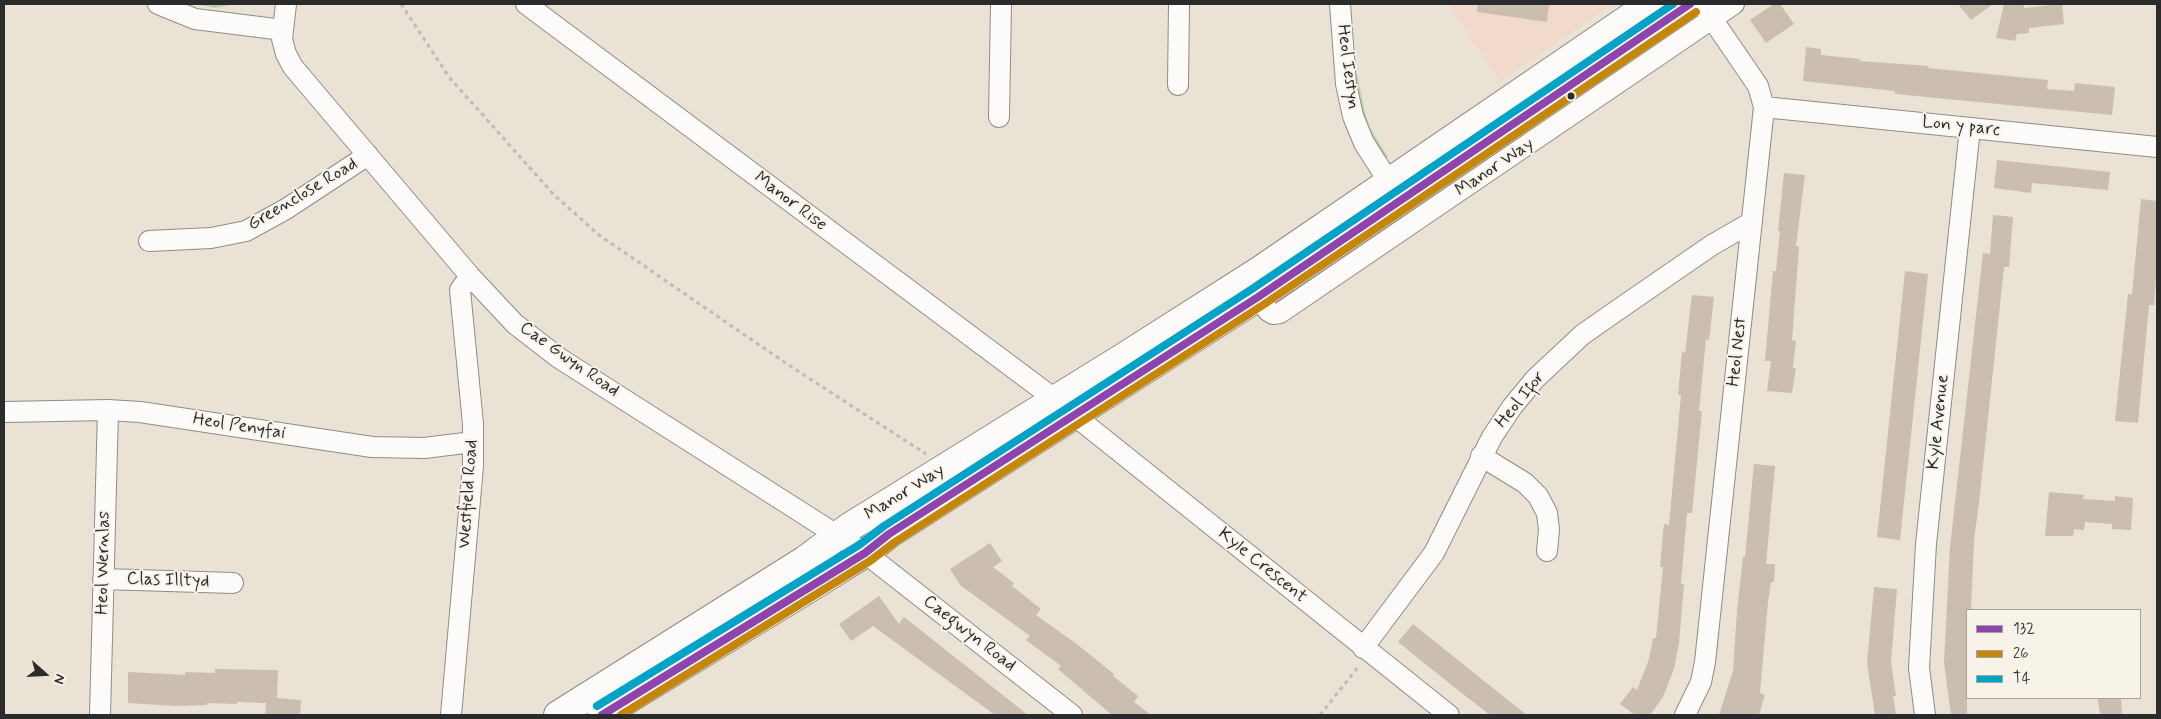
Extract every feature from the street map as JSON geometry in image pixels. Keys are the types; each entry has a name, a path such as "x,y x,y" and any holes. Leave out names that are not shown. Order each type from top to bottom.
{"highway":[{"name":"Manor Way","path":"602,715 865,553 1258,271 1650,4"},
{"name":"Manor Way","path":"558,715 810,557 838,535 1258,298 1690,4"}],"street":[{"path":"158,4 195,19 282,30"},
{"name":"Cae Gwyn Road","path":"286,4 282,30 286,54 293,67 470,276 515,324 544,346 865,553"},
{"name":"Manor Rise","path":"526,4 1065,408"},
{"path":"999,117 1001,4"},
{"path":"1178,85 1179,4"},
{"name":"Heol Iestyn","path":"1340,4 1346,84 1353,116 1364,143 1389,182"},
{"name":"Manor Way","path":"1258,298 1268,311 1273,314 1280,313 1707,11 1734,4"},
{"name":"Heol Nest","path":"1685,715 1701,682 1705,662 1764,107 1758,86 1707,11"},
{"name":"Lon y parc","path":"1764,107 2157,148"},
{"name":"Kyle Avenue","path":"1924,715 1919,668 1926,544 1970,128"},
{"name":"Greenclose Road","path":"149,240 211,238 246,230 286,209 368,155"},
{"name":"Heol Ifor","path":"1363,654 1434,553 1446,533 1481,456 1512,407 1529,386 1582,335 1712,245 1752,222"},
{"name":"Westfield Road","path":"451,715 472,475 473,424 460,290 462,284 470,276"},
{"name":"Kyle Crescent","path":"1065,408 1363,654 1449,715"},
{"name":"Heol Penyfai","path":"4,412 108,410 140,412 372,447 424,448 473,442"},
{"name":"Heol Wernlas","path":"100,715 108,410"},
{"path":"1481,456 1525,484 1538,496 1547,513 1549,530 1547,551"},
{"name":"Caegwyn Road","path":"865,553 1072,715"},
{"name":"Clas Illtyd","path":"103,579 233,583"}],"path":[{"path":"401,4 449,77 554,194 599,235 787,364 915,447"},
{"path":"1320,715 1363,654"}],"shaded area":[{"path":"1449,4 1614,4 1500,81"}],"green space":[{"path":"194,4 234,4 216,8"},
{"path":"1357,74 1365,113 1370,128 1388,157 1385,159 1366,131 1351,75"}],"building":[{"path":"1478,4 1549,4 1547,22 1477,12"},
{"path":"1774,4 1780,4 1794,24 1766,43 1750,20"},
{"path":"1958,4 1993,4 1971,20"},
{"path":"2004,4 2023,4 2024,8 2062,4 2064,24 2029,28 2029,33 2017,34 2015,41 1996,38"},
{"path":"1806,47 1821,49 1821,55 1860,59 1859,61 1929,66 1928,68 2048,80 2047,89 2074,91 2075,83 2115,87 2112,115 1895,94 1895,91 1803,81"},
{"path":"1997,160 2110,172 2108,190 2032,183 2031,193 1994,188"},
{"path":"1784,173 1805,175 1796,246 1799,247 1792,340 1796,341 1793,368 1796,368 1792,393 1767,391 1771,361 1765,361 1773,271 1776,271"},
{"path":"2141,199 2157,201 2157,265 2154,305 2149,305 2138,423 2115,421 2128,294 2132,294"},
{"path":"1993,215 2013,217 2009,267 2004,267 1974,539 1971,609 1966,609 1967,715 1951,715 1944,663 1950,547 1983,253 1990,254"},
{"path":"1905,271 1928,274 1900,540 1877,537"},
{"path":"1692,295 1714,297 1709,340 1706,339 1699,411 1702,411 1692,513 1687,513 1681,584 1684,584 1679,643 1674,669 1663,697 1650,715 1635,715 1620,704 1633,687 1637,690 1649,659 1653,638 1656,638 1663,567 1660,567 1663,533 1664,524 1669,525 1681,395 1678,395 1682,352 1685,353"},
{"path":"1754,464 1775,466 1766,564 1775,564 1774,582 1771,582 1768,602 1760,693 1765,695 1759,715 1719,715 1733,671 1737,611 1743,557 1745,557"},
{"path":"2049,492 2084,495 2083,499 2115,501 2115,496 2133,498 2131,530 2112,529 2112,524 2085,522 2084,530 2074,529 2073,536 2045,536"},
{"path":"990,543 1002,561 993,567 1014,583 1012,586 1041,609 1036,615 1114,674 1113,676 1138,696 1134,702 1151,715 1112,715 1058,669 1061,666 1026,640 1030,636 960,585 950,569"},
{"path":"1874,587 1897,589 1891,662 1896,696 1893,696 1896,715 1875,715 1867,663"},
{"path":"879,596 899,624 904,617 1028,715 995,715 873,626 851,641 839,624"},
{"path":"1413,624 1527,715 1490,715 1454,687 1398,642"},
{"path":"215,669 278,670 277,698 301,700 300,715 265,715 266,703 207,703 207,705 176,706 128,703 128,672 185,675 185,672 215,673"},
{"path":"2098,699 2121,699 2122,715 2100,715"}],"transit line":[{"name":"T4","path":"597,706 859,545 884,526 1252,289 1673,4"},
{"name":"132","path":"602,715 865,553 889,534 1258,297 1690,4"},
{"name":"26","path":"621,715 870,561 895,542 1263,305 1696,12"}]}
